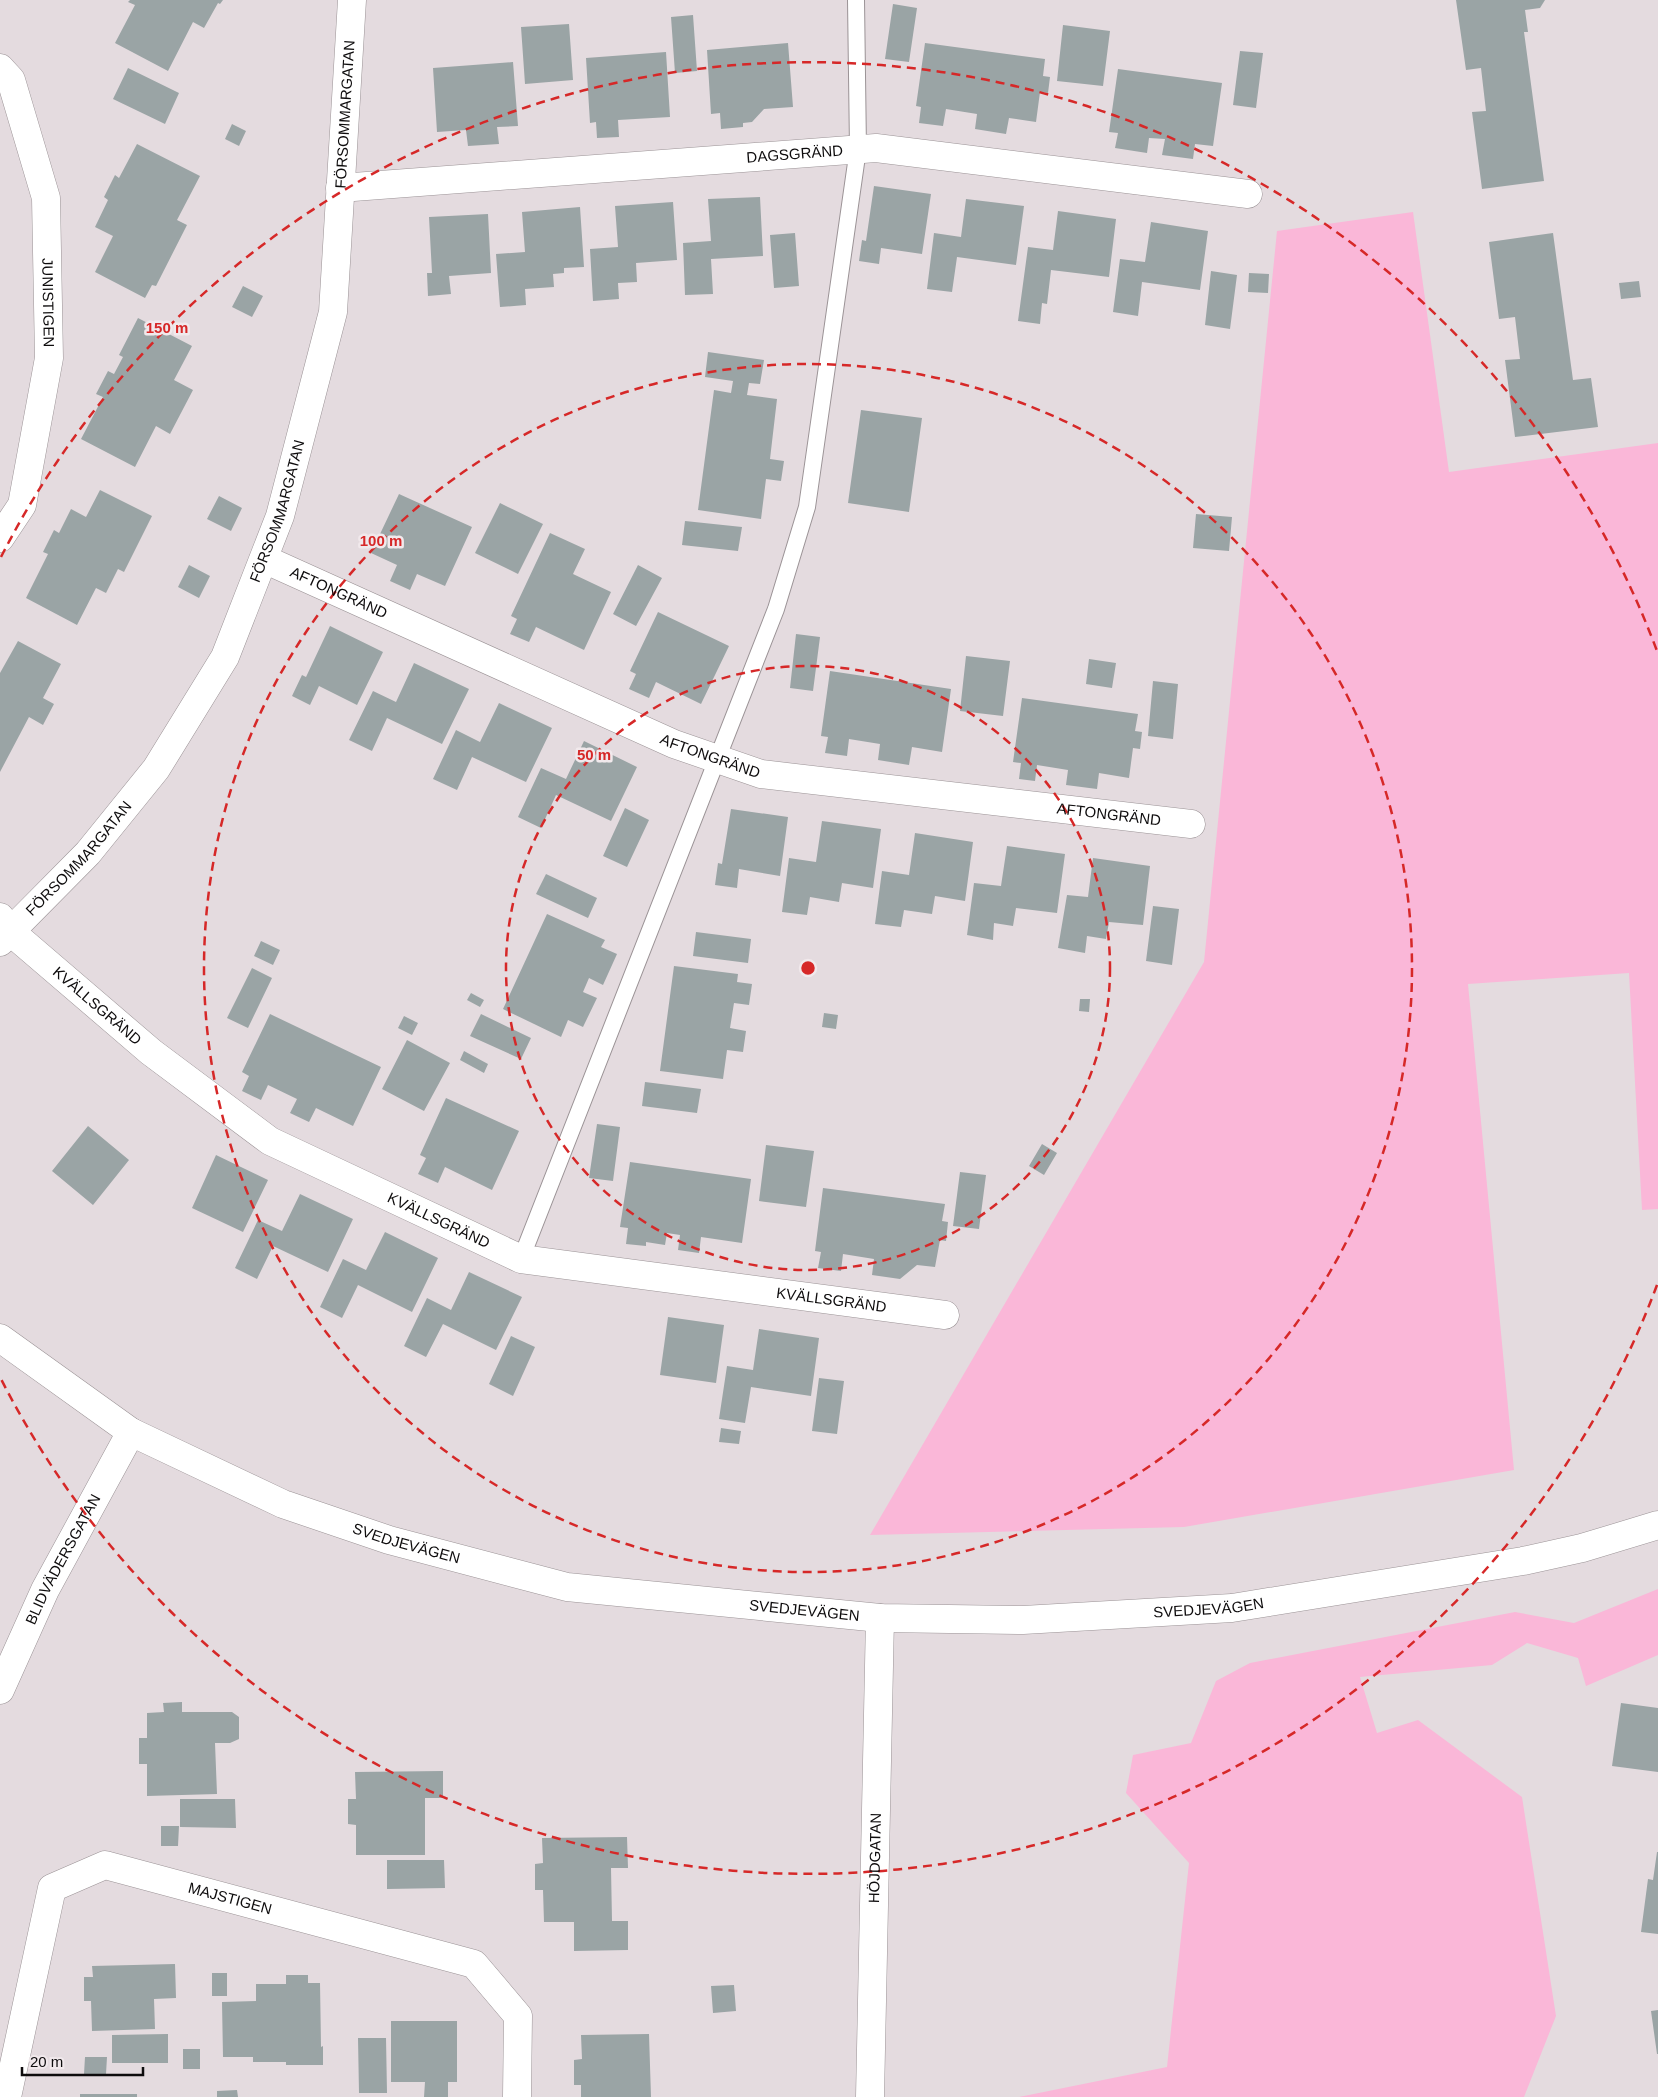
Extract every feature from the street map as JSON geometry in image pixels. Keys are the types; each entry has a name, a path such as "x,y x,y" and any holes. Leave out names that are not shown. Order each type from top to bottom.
{"street":[{"name":"FÖRSOMMARGATAN","path":"4,931 88,853 156,769 225,658 264,559 280,516 333,312 352,0"},
{"name":"JUNISTIGEN","path":"0,68 11,80 46,198 49,358 22,505 0,538"},
{"name":"DAGSGRÄND","path":"340,188 876,148 1248,194"},
{"name":"AFTONGRÄND","path":"264,559 674,744 761,774 1191,824"},
{"name":"KVÄLLSGRÄND","path":"4,931 151,1052 270,1141 521,1259 945,1315"},
{"name":"SVEDJEVÄGEN","path":"0,1338 131,1432 283,1504 388,1540 567,1587 880,1618 1023,1620 1232,1608 1522,1561 1582,1548 1658,1525"},
{"name":"BLIDVÄDERSGATAN","path":"0,1690 45,1590 131,1432"},
{"name":"HÖJDGATAN","path":"870,2097 880,1618"},
{"name":"MAJSTIGEN","path":"7,2097 52,1888 105,1865 474,1964 518,2016 518,2097"}],"lane":[{"path":"521,1259 776,608 807,507 858,149 856,0"}],"shaded area":[{"path":"1413,212 1449,472 1658,443 1658,1209 1642,1210 1629,973 1468,984 1514,1470 1184,1527 870,1535 1204,962 1277,231"},
{"path":"1658,1589 1658,1655 1586,1686 1578,1658 1527,1643 1492,1665 1360,1677 1377,1733 1418,1720 1522,1797 1556,2016 1524,2097 1019,2097 1167,2067 1189,1863 1126,1793 1133,1755 1191,1743 1216,1681 1250,1663 1515,1612 1574,1623"}],"building":[{"path":"130,0 223,0 220,4 218,3 204,28 193,22 168,71 115,43 135,5 128,2"},
{"path":"1456,0 1545,0 1540,8 1525,10 1528,32 1524,32 1544,181 1482,189 1472,112 1486,111 1481,68 1466,70"},
{"path":"893,4 917,8 909,62 885,59"},
{"path":"693,15 697,71 675,73 671,17"},
{"path":"569,24 573,80 525,84 521,27"},
{"path":"1063,25 1110,31 1103,86 1057,81"},
{"path":"788,43 793,107 764,109 752,122 743,123 743,127 721,129 720,113 711,114 707,50"},
{"path":"925,43 1045,59 1043,76 1050,77 1048,93 1040,92 1036,122 1009,118 1006,134 975,129 977,114 946,109 943,126 919,123 921,107 916,106"},
{"path":"1240,51 1263,53 1256,108 1233,105"},
{"path":"666,52 670,117 618,120 619,137 597,138 596,122 590,123 586,58"},
{"path":"513,62 518,126 497,127 499,144 468,146 466,130 437,132 433,68"},
{"path":"128,68 179,93 165,124 113,99"},
{"path":"1118,69 1222,83 1213,146 1195,144 1193,159 1162,155 1165,139 1149,138 1147,153 1115,148 1118,133 1109,132"},
{"path":"232,124 246,131 239,146 225,139"},
{"path":"137,144 200,176 177,220 187,225 156,286 152,285 145,298 95,272 113,236 95,227 108,200 104,197 115,175 119,178"},
{"path":"874,186 931,194 922,254 881,248 879,264 859,261 862,240 866,241"},
{"path":"760,197 763,256 711,259 713,294 685,295 683,243 711,241 708,199"},
{"path":"966,199 1024,206 1016,265 957,257 952,292 927,289 934,233 961,237"},
{"path":"673,202 677,260 636,263 637,282 618,283 619,299 593,301 590,249 618,247 615,206"},
{"path":"580,207 584,267 564,268 564,273 553,274 554,287 525,289 526,305 500,307 496,254 525,252 522,212"},
{"path":"1058,211 1116,219 1109,277 1051,270 1047,304 1042,303 1040,324 1018,321 1028,247 1053,250"},
{"path":"488,214 491,273 449,276 451,294 428,296 427,273 432,273 429,217"},
{"path":"1151,222 1208,231 1200,290 1142,282 1138,316 1113,312 1120,259 1145,262"},
{"path":"795,233 799,286 774,288 770,235"},
{"path":"1553,233 1573,380 1591,378 1598,427 1515,437 1505,360 1520,359 1515,317 1499,319 1489,242"},
{"path":"1211,271 1237,275 1230,329 1205,325"},
{"path":"1249,273 1269,274 1268,293 1248,292"},
{"path":"1639,281 1641,297 1621,299 1619,283"},
{"path":"243,286 263,296 252,317 232,307"},
{"path":"138,318 192,346 174,380 193,390 170,434 156,426 135,467 81,439 103,397 96,394 108,371 114,374 123,357 119,355"},
{"path":"708,352 764,360 760,384 749,383 747,395 777,399 770,459 784,461 781,481 766,479 761,519 698,510 714,390 731,393 733,381 705,377"},
{"path":"861,410 922,418 909,512 848,503"},
{"path":"100,490 152,516 124,572 118,569 106,593 96,588 77,625 26,598 48,554 43,552 54,530 59,533 71,509 86,517"},
{"path":"399,494 472,527 445,586 417,574 410,590 390,581 397,565 371,553"},
{"path":"219,496 242,508 231,531 207,519"},
{"path":"500,503 543,524 518,574 475,553"},
{"path":"1196,514 1232,517 1229,551 1193,548"},
{"path":"685,521 742,527 738,551 682,545"},
{"path":"550,533 585,549 573,574 611,592 584,650 536,627 529,642 510,634 517,619 511,616"},
{"path":"189,565 210,576 199,598 178,587"},
{"path":"638,565 662,578 636,626 613,614"},
{"path":"658,612 729,646 701,704 656,682 649,698 629,689 636,674 630,671"},
{"path":"330,626 383,652 357,705 319,686 310,705 292,696 302,675 306,677"},
{"path":"796,634 820,637 813,691 790,688"},
{"path":"18,641 61,664 43,698 54,704 43,725 29,717 0,772 0,673"},
{"path":"966,656 1010,661 1003,716 960,711"},
{"path":"1089,659 1116,663 1112,688 1086,684"},
{"path":"414,663 469,689 442,744 387,718 372,751 349,740 373,691 396,702"},
{"path":"830,671 951,689 942,752 912,747 909,765 878,760 880,744 849,739 847,756 825,753 828,737 821,736"},
{"path":"1153,681 1178,684 1173,739 1148,736"},
{"path":"1022,698 1138,714 1135,731 1142,732 1140,749 1133,748 1129,778 1099,773 1097,789 1066,785 1068,770 1037,765 1035,781 1019,779 1021,763 1013,762"},
{"path":"499,703 552,728 526,782 472,757 457,790 433,779 456,730 480,742"},
{"path":"584,741 637,767 611,821 556,795 541,828 518,817 541,768 566,779"},
{"path":"625,808 649,820 627,867 603,856"},
{"path":"731,809 788,817 780,876 739,869 737,888 715,885 718,863 722,864"},
{"path":"822,821 881,829 873,888 842,883 839,902 810,897 807,915 782,912 789,858 816,862"},
{"path":"915,833 973,842 965,901 935,896 932,914 904,910 901,927 875,924 882,871 909,875"},
{"path":"1007,846 1065,854 1057,913 1016,908 1013,926 994,923 993,940 967,935 974,883 1001,886"},
{"path":"1093,858 1150,866 1143,925 1109,922 1106,939 1087,936 1085,953 1058,948 1067,895 1088,897"},
{"path":"546,874 597,898 588,918 536,894"},
{"path":"1153,906 1179,909 1172,965 1146,961"},
{"path":"547,914 605,940 601,947 617,954 603,985 589,978 583,992 597,998 583,1027 568,1020 561,1037 503,1009"},
{"path":"696,932 751,939 748,963 693,956"},
{"path":"261,941 280,950 273,965 254,956"},
{"path":"674,966 738,974 737,982 752,984 749,1005 734,1003 730,1028 746,1031 743,1052 727,1050 723,1079 660,1071"},
{"path":"252,968 272,978 248,1028 227,1018"},
{"path":"471,993 484,1000 480,1007 467,1000"},
{"path":"1080,999 1090,999 1089,1012 1079,1011"},
{"path":"824,1013 838,1015 836,1029 822,1027"},
{"path":"270,1014 381,1067 353,1126 316,1108 309,1122 290,1113 297,1099 268,1085 261,1100 242,1091 249,1076 242,1072"},
{"path":"481,1014 531,1038 521,1059 470,1036"},
{"path":"404,1016 418,1023 412,1035 398,1028"},
{"path":"407,1040 450,1063 424,1111 382,1089"},
{"path":"464,1051 488,1064 484,1073 460,1060"},
{"path":"645,1082 701,1089 697,1113 642,1106"},
{"path":"446,1098 519,1131 492,1190 445,1167 438,1183 418,1174 426,1158 420,1155"},
{"path":"597,1124 620,1127 613,1181 589,1178"},
{"path":"88,1126 129,1160 93,1205 52,1171"},
{"path":"1042,1144 1057,1153 1044,1175 1029,1166"},
{"path":"766,1145 814,1151 806,1207 759,1201"},
{"path":"216,1155 268,1180 243,1232 192,1208"},
{"path":"630,1162 751,1179 742,1243 701,1237 699,1253 678,1250 680,1235 667,1233 665,1245 646,1242 646,1246 626,1244 628,1228 620,1227"},
{"path":"960,1172 986,1175 979,1229 953,1226"},
{"path":"823,1188 945,1204 942,1221 948,1222 946,1241 940,1240 935,1267 917,1265 900,1279 872,1275 874,1259 843,1254 841,1271 818,1268 821,1252 815,1251"},
{"path":"300,1194 353,1219 328,1272 273,1246 257,1279 235,1268 258,1220 282,1231"},
{"path":"385,1232 438,1258 412,1312 358,1285 342,1318 320,1307 343,1259 366,1270"},
{"path":"469,1272 522,1297 496,1350 443,1324 426,1357 404,1346 427,1298 451,1310"},
{"path":"668,1317 724,1325 716,1383 660,1375"},
{"path":"759,1329 819,1338 811,1396 751,1387 745,1423 719,1419 727,1366 753,1370"},
{"path":"511,1336 535,1347 513,1396 489,1384"},
{"path":"819,1378 844,1381 837,1434 812,1431"},
{"path":"721,1428 741,1431 739,1444 719,1442"},
{"path":"182,1702 182,1712 232,1712 239,1717 239,1739 230,1743 215,1743 217,1794 147,1796 147,1764 139,1764 139,1738 147,1738 147,1713 164,1712 163,1703"},
{"path":"1621,1703 1658,1708 1658,1772 1612,1766"},
{"path":"443,1771 443,1798 425,1798 425,1855 356,1855 356,1825 348,1824 348,1799 356,1799 355,1772"},
{"path":"180,1799 235,1799 236,1828 180,1827"},
{"path":"161,1826 179,1826 178,1846 161,1846"},
{"path":"627,1837 628,1868 611,1868 612,1921 628,1921 628,1950 574,1951 574,1922 544,1922 543,1890 535,1890 535,1864 543,1863 542,1838"},
{"path":"1657,1852 1658,1934 1641,1932 1648,1879 1653,1880"},
{"path":"387,1860 444,1860 445,1888 387,1889"},
{"path":"175,1964 176,1998 154,1999 155,2029 92,2031 91,2001 84,2001 84,1977 93,1977 92,1966"},
{"path":"212,1973 227,1973 227,1996 212,1996"},
{"path":"286,1975 308,1975 308,1983 320,1983 323,2065 286,2065 286,2062 253,2062 253,2057 223,2057 222,2002 256,2001 256,1984 286,1984"},
{"path":"734,1985 736,2011 713,2013 711,1986"},
{"path":"1658,2010 1658,2054 1657,2054 1651,2011"},
{"path":"391,2021 457,2021 457,2082 448,2082 448,2097 424,2097 425,2082 391,2082"},
{"path":"168,2034 168,2063 112,2063 112,2035"},
{"path":"649,2034 651,2097 581,2097 581,2085 574,2085 574,2060 582,2059 581,2035"},
{"path":"358,2038 386,2038 387,2093 359,2093"},
{"path":"183,2049 200,2049 200,2069 183,2069"},
{"path":"85,2057 107,2057 106,2074 84,2074"},
{"path":"237,2090 238,2097 217,2097 217,2091"},
{"path":"80,2094 137,2094 137,2097 80,2097"}]}
